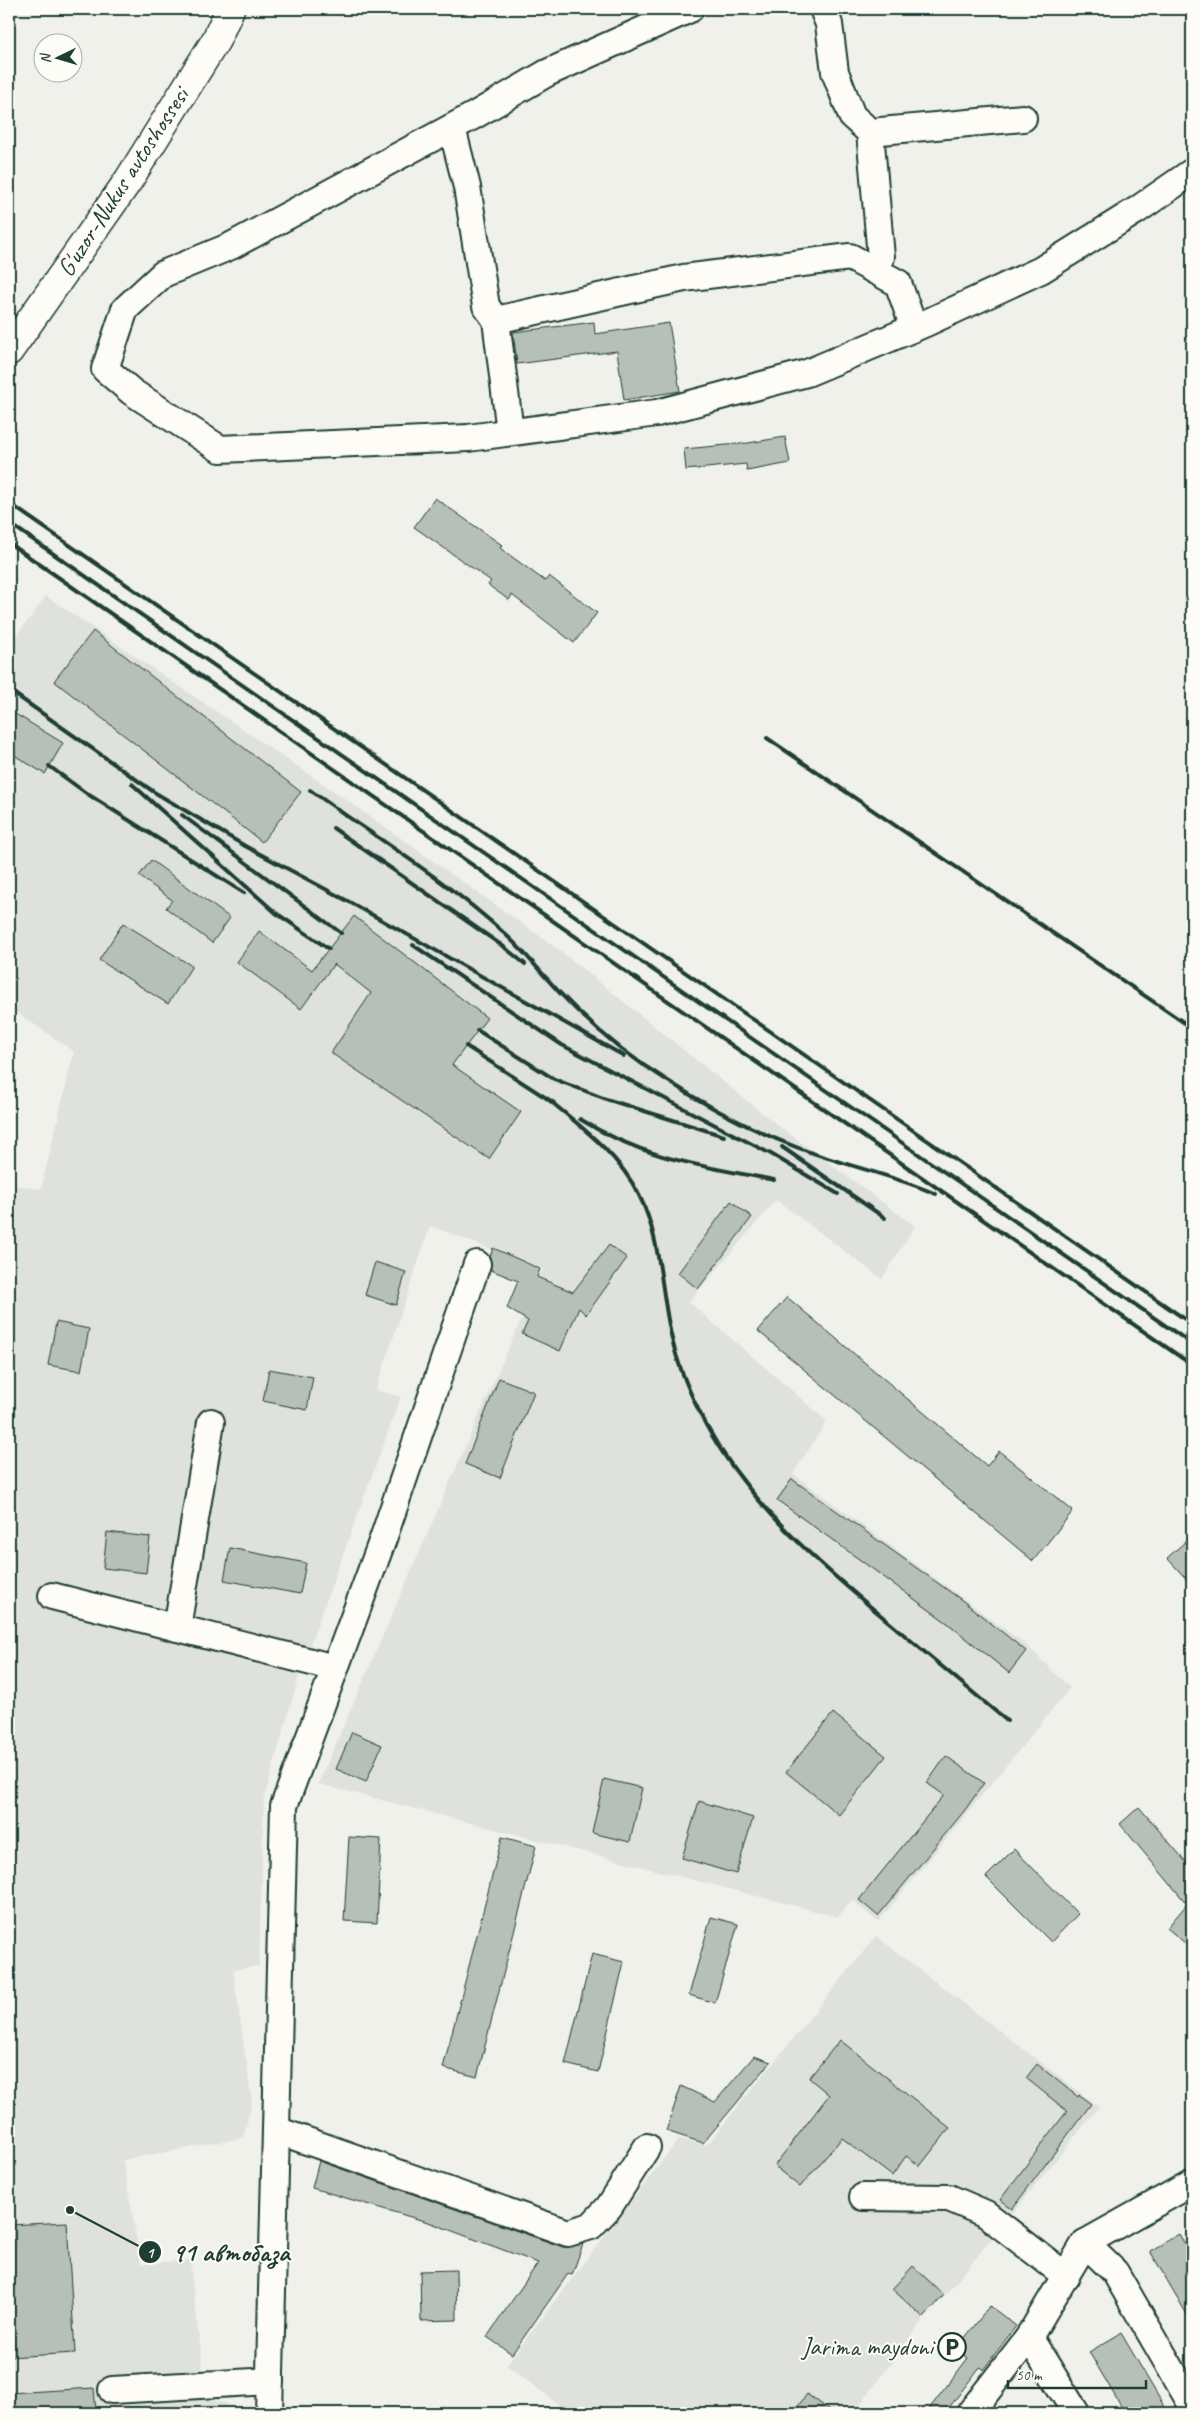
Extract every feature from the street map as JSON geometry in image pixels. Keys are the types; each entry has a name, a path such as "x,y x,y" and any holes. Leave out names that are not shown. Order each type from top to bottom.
{"highway":[{"name":"G'uzor-Nukus avtoshossesi","path":"9,328 103,191 213,18 216,9"},
{"name":"G'uzor-Nukus avtoshossesi","path":"9,351 128,180 216,40 230,9"}],"street":[{"path":"690,9 547,73 452,128 231,246 163,274 125,309 105,369 132,392 220,448 468,438 657,413 807,373 914,328 1040,270 1137,210 1192,172"},
{"path":"823,9 829,24 835,72 838,81 852,116 870,132 881,257 874,270"},
{"path":"870,132 1024,118"},
{"path":"452,128 468,187 486,306 496,320 510,432"},
{"path":"496,320 684,278 850,257 898,283 914,328"},
{"path":"269,2413 284,1806 382,1539 476,1264"},
{"path":"177,1628 211,1422"},
{"path":"52,1596 335,1668"},
{"path":"276,2130 568,2233 592,2226 609,2207 647,2147"},
{"path":"970,2413 1029,2337 1085,2243 1192,2183"},
{"path":"863,2197 949,2198 986,2214 1066,2276"},
{"path":"1085,2243 1115,2272 1192,2405"},
{"path":"1029,2337 1076,2413"},
{"path":"112,2390 270,2381"}],"shaded area":[{"path":"46,596 341,796 558,949 776,1124 915,1226 882,1279 776,1200 689,1302 827,1421 793,1474 1025,1644 1070,1688 878,1922 852,1900 838,1917 318,1784 543,1269 430,1226 376,1390 401,1397 301,1669 264,1799 259,1966 233,1970 252,2102 243,2138 123,2160 141,2264 190,2260 202,2361 204,2399 226,2403 228,2413 9,2413 9,1184 41,1189 74,1052 9,1007 9,636 14,639"},
{"path":"876,1936 1099,2107 958,2280 925,2317 854,2413 570,2413 506,2365 679,2139 707,2145"}],"building":[{"path":"594,322 595,334 669,323 680,391 624,400 617,351 517,364 513,332"},
{"path":"785,437 790,463 747,471 746,464 686,470 684,449 748,443"},
{"path":"435,498 502,545 500,548 545,581 549,576 597,613 574,643 512,595 509,600 488,585 491,581 414,527"},
{"path":"93,631 301,792 262,842 54,681"},
{"path":"9,710 63,743 45,774 9,752"},
{"path":"151,860 230,918 212,943 166,908 172,900 139,876"},
{"path":"354,916 487,1018 452,1065 521,1112 489,1159 331,1053 371,993 334,964 301,1009 237,962 259,931 312,970"},
{"path":"123,923 192,966 168,1004 99,960"},
{"path":"731,1201 752,1217 698,1289 678,1273"},
{"path":"609,1245 627,1258 586,1315 579,1308 560,1351 522,1334 528,1321 507,1308 518,1281 491,1270 490,1257 493,1248 540,1269 537,1277 573,1292"},
{"path":"375,1262 406,1272 396,1305 365,1295"},
{"path":"787,1297 987,1466 999,1451 1073,1511 1033,1561 758,1331"},
{"path":"56,1322 89,1329 81,1371 48,1365"},
{"path":"269,1369 313,1377 307,1410 263,1401"},
{"path":"499,1378 534,1392 500,1478 465,1464"},
{"path":"792,1479 963,1601 1026,1651 1009,1673 946,1622 777,1500"},
{"path":"107,1532 150,1537 146,1573 103,1568"},
{"path":"1186,1541 1192,1548 1192,1585 1167,1558"},
{"path":"230,1548 306,1563 300,1594 224,1580"},
{"path":"833,1713 886,1756 839,1815 786,1772"},
{"path":"352,1732 382,1745 366,1782 336,1769"},
{"path":"946,1756 984,1783 965,1810 878,1916 859,1900 944,1795 927,1783"},
{"path":"604,1779 642,1788 630,1842 592,1833"},
{"path":"699,1801 753,1818 736,1874 682,1858"},
{"path":"1139,1807 1192,1869 1192,1949 1167,1928 1187,1904 1120,1824"},
{"path":"349,1837 381,1839 377,1923 344,1921"},
{"path":"502,1837 536,1846 477,2077 443,2068"},
{"path":"1014,1849 1078,1914 1051,1942 986,1877"},
{"path":"711,1917 738,1924 715,2003 689,1995"},
{"path":"592,1954 624,1962 598,2072 565,2064"},
{"path":"840,2040 950,2128 920,2166 906,2156 892,2176 842,2138 800,2187 774,2166 829,2095 809,2078"},
{"path":"754,2056 771,2062 703,2143 666,2131 681,2086 715,2102"},
{"path":"1037,2064 1078,2097 1079,2095 1091,2104 1012,2209 1000,2200 1067,2111 1026,2078"},
{"path":"319,2161 563,2247 583,2244 572,2275 568,2274 512,2354 487,2337 538,2263 431,2223 312,2188"},
{"path":"67,2222 75,2353 9,2357 9,2225"},
{"path":"1179,2234 1192,2256 1192,2323 1150,2251"},
{"path":"913,2266 944,2295 924,2318 892,2289"},
{"path":"456,2270 457,2320 421,2321 420,2271"},
{"path":"990,2306 1016,2326 983,2370 980,2367 945,2413 926,2413 968,2358 956,2349"},
{"path":"1121,2333 1168,2413 1125,2413 1089,2352"},
{"path":"94,2388 96,2413 9,2413 9,2393"},
{"path":"807,2394 832,2413 793,2413"}],"railway":[{"path":"9,503 1192,1324"},
{"path":"9,523 1192,1344"},
{"path":"9,543 1192,1365"},
{"path":"9,690 154,792 245,846 344,899 624,1056"},
{"path":"767,738 1192,1028"},
{"path":"49,766 86,793 244,893"},
{"path":"132,784 276,913 329,949"},
{"path":"310,790 459,895 512,941 584,1017 653,1072 714,1109 747,1126 813,1153 902,1181 936,1194"},
{"path":"182,815 341,933"},
{"path":"333,828 504,947 525,964"},
{"path":"413,945 562,1045 771,1154 838,1194"},
{"path":"477,1030 554,1079 606,1099 724,1136"},
{"path":"466,1046 554,1103"},
{"path":"549,1100 611,1155 639,1195 653,1232 669,1328 680,1367 706,1425 744,1482 789,1533 838,1579 1007,1721"},
{"path":"580,1119 603,1133 650,1152 698,1165 774,1180"},
{"path":"782,1147 885,1218"}],"place":[{"name":"91 автобаза","path":"70,2210"},
{"name":"Jarima maydoni","path":"952,2347"}]}
